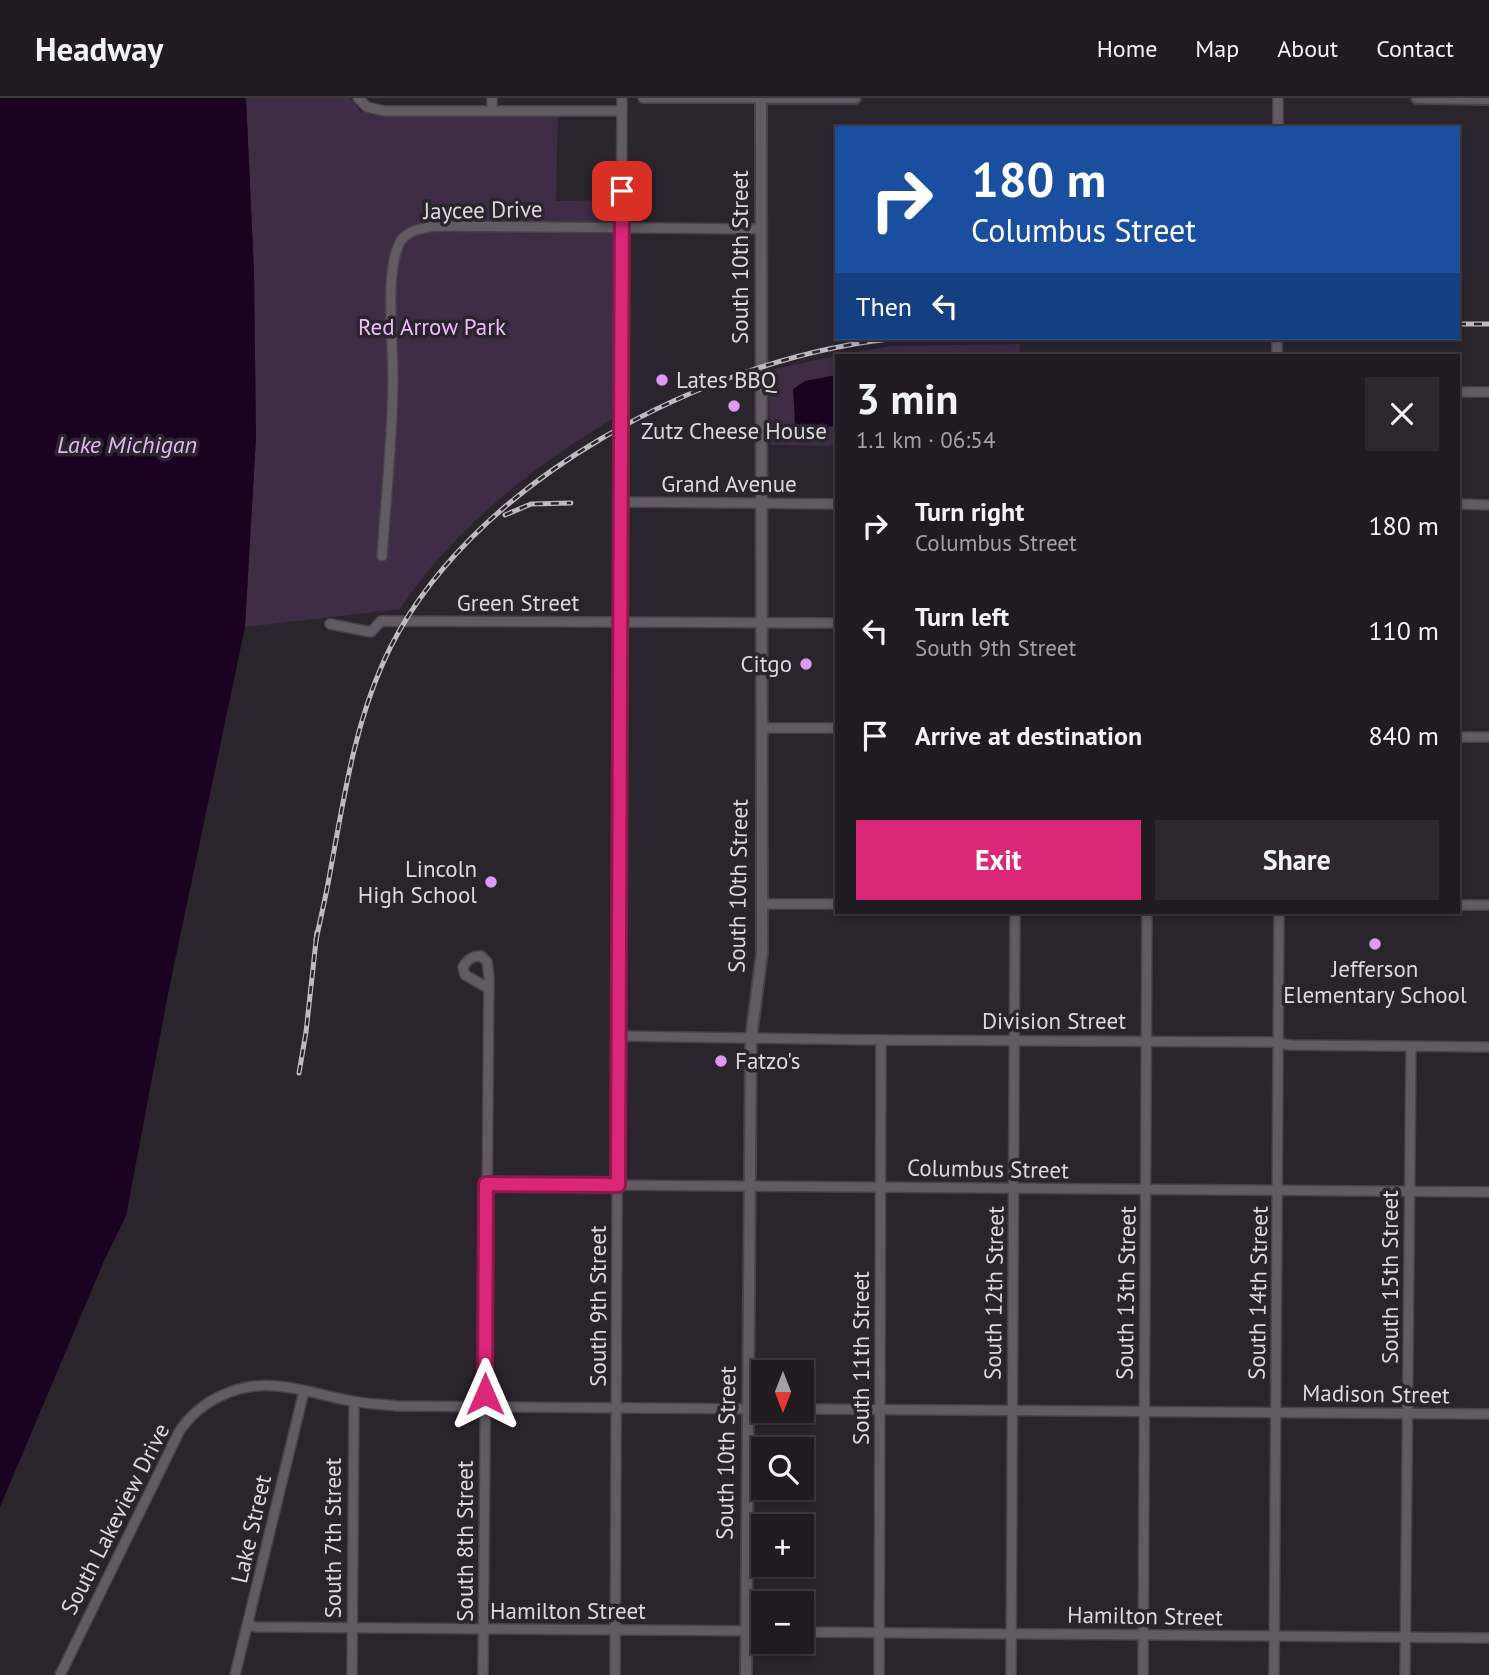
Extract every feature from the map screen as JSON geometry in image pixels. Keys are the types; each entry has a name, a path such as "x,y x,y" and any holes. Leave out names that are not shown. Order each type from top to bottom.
{"street":[{"path":"492,98 492,111"},
{"name":"South 9th Street","path":"615,1675 622,98"},
{"path":"643,98 855,98"},
{"name":"South 10th Street","path":"746,1675 751,1038 762,953 761,98"},
{"path":"1278,98 1278,126"},
{"path":"1417,98 1489,99"},
{"path":"360,99 367,107 384,111 622,111"},
{"name":"Jaycee Drive","path":"382,556 393,384 394,257 401,241 413,230 436,226 761,229"},
{"path":"1460,392 1489,392"},
{"name":"Grand Avenue","path":"621,502 835,503"},
{"path":"1460,504 1489,505"},
{"name":"Green Street","path":"330,624 371,632 381,621 835,623"},
{"path":"762,728 835,728"},
{"path":"1460,737 1489,737"},
{"path":"762,904 835,904"},
{"path":"1460,905 1489,905"},
{"name":"South 12th Street","path":"1011,1675 1014,914"},
{"name":"South 13th Street","path":"1143,1675 1147,914"},
{"name":"South 14th Street","path":"1274,1675 1279,914"},
{"name":"South 8th Street","path":"483,1675 488,988"},
{"name":"Division Street","path":"619,1036 1489,1047"},
{"name":"South 11th Street","path":"879,1675 881,1040"},
{"name":"South 15th Street","path":"1405,1675 1411,1046"},
{"name":"Columbus Street","path":"486,1184 1489,1192"},
{"name":"South Lakeview Drive","path":"60,1675 173,1442 185,1423 209,1402 240,1388 273,1385 304,1391"},
{"path":"304,1391 354,1402 396,1406 751,1408"},
{"name":"Lake Street","path":"235,1675 304,1391"},
{"name":"South 7th Street","path":"352,1675 354,1402"},
{"name":"Madison Street","path":"814,1409 1489,1414"},
{"name":"Hamilton Street","path":"248,1625 483,1630 751,1631"},
{"name":"Hamilton Street","path":"814,1632 1489,1638"}],"green space":[{"name":"Red Arrow Park","path":"246,98 350,98 360,111 373,115 558,116 556,201 616,200 615,417 554,457 497,501 445,552 400,609 245,627 256,437 254,272"},
{"path":"1020,344 1019,354 845,354 891,346"},
{"path":"835,356 835,446 770,445 769,370"}],"water":[{"name":"Lake Michigan","path":"0,98 246,98 254,272 256,437 245,627 168,994 126,1216 104,1261 0,1507"},
{"path":"835,375 835,426 804,428 795,424 793,389 805,381"}],"railway":[{"path":"1460,324 1489,324"},
{"path":"316,940 351,764 373,688 383,663 420,598 471,538 532,485 601,439 674,401 751,370 827,349 887,340"},
{"path":"505,515 531,504 571,503"},
{"path":"299,1073 317,932"}],"place":[{"name":"Lates BBQ","path":"662,380"},
{"name":"Zutz Cheese House","path":"734,406"},
{"name":"Citgo","path":"806,664"},
{"name":"Lincoln High School","path":"491,882"},
{"name":"Jefferson Elementary School","path":"1375,944"},
{"name":"Fatzo's","path":"721,1061"}],"route":[{"path":"485,1394 486,1184 618,1185 622,191"}]}
